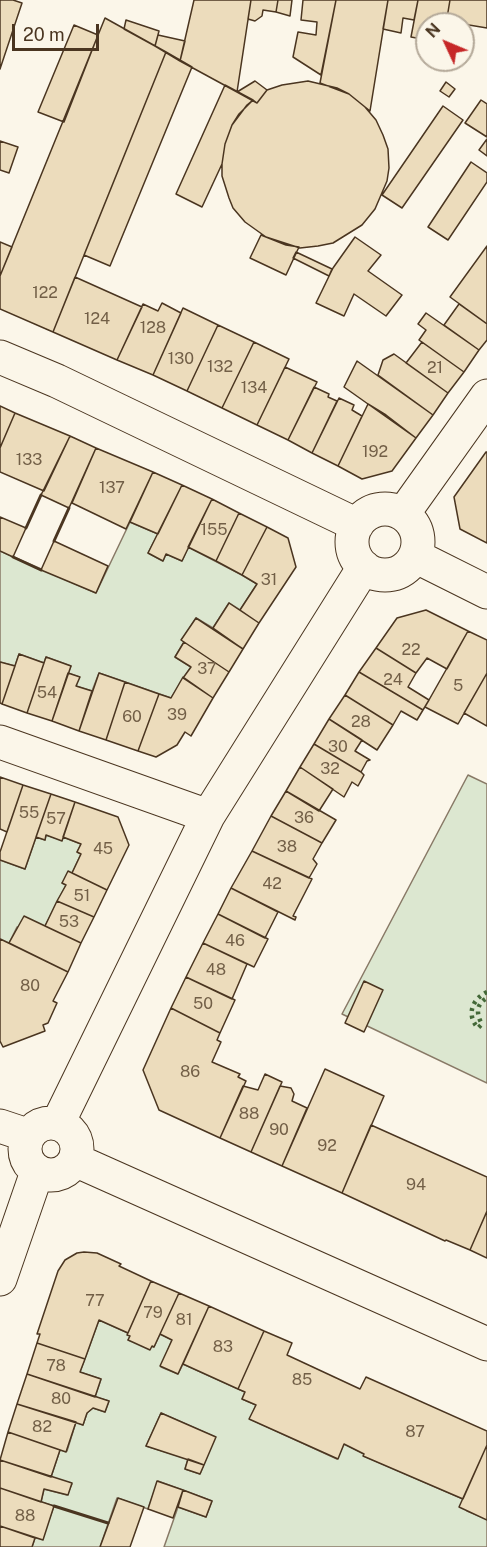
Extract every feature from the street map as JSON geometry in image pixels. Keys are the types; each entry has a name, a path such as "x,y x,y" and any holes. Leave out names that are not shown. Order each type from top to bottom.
{"street":[{"path":"0,357 57,381 357,525"},
{"path":"403,514 487,396"},
{"path":"386,509 403,514 410,520 417,537 415,555 401,570 392,573 372,572 364,567 357,560 352,543 357,525 369,513 378,510 386,509"},
{"path":"415,555 487,592"},
{"path":"58,1123 208,816 364,567"},
{"path":"0,742 208,816"},
{"path":"46,1122 58,1123 68,1128 75,1137 78,1149 75,1160 69,1168 59,1174 48,1175 37,1172 30,1165 25,1155 24,1145 14,1131 46,1122"},
{"path":"75,1160 487,1344"},
{"path":"0,1280 37,1172"}],"green space":[{"path":"130,522 158,534 148,553 163,561 166,554 182,561 188,547 257,584 240,610 229,603 213,628 196,618 182,640 184,642 175,657 191,667 171,698 99,673 92,691 76,686 79,677 68,673 71,666 46,657 44,663 19,654 15,666 0,662 0,551 96,593"},
{"path":"468,775 487,784 487,1083 342,1014"},
{"path":"46,835 62,840 63,837 81,844 77,852 81,854 72,873 62,883 66,885 45,926 17,927 9,943 0,939 0,860 25,869 36,837 45,840"},
{"path":"99,1320 128,1333 130,1336 128,1340 154,1347 160,1334 172,1340 161,1367 178,1374 183,1364 245,1392 242,1399 256,1405 250,1419 337,1459 344,1444 364,1456 463,1499 467,1511 487,1519 487,1547 164,1547 178,1507 206,1517 212,1501 158,1481 148,1509 117,1498 100,1547 32,1547 35,1538 42,1539 54,1506 41,1502 44,1489 67,1495 72,1484 51,1477 60,1450 67,1451 76,1422 83,1425 87,1413 93,1408 105,1412 109,1401 95,1397 101,1379 80,1372","holes":["161,1413 215,1437 200,1474 185,1469 188,1459 146,1446"]}],"building":[{"path":"0,0 22,3 0,69"},
{"path":"194,0 251,0 237,92 180,61"},
{"path":"251,0 278,0 276,12 263,10 262,16 255,21 248,19"},
{"path":"278,0 292,0 290,16 276,12"},
{"path":"303,0 336,0 321,75 293,57 298,32 316,35 317,22 301,20"},
{"path":"336,0 388,0 370,111 349,94 320,83"},
{"path":"388,0 418,0 414,20 403,18 401,33 383,29"},
{"path":"418,0 450,0 448,12 416,12"},
{"path":"450,0 487,0 487,28 475,26 475,12 448,12"},
{"path":"415,16 415,38 411,37"},
{"path":"105,18 166,52 53,332 0,309 0,276"},
{"path":"126,20 159,31 155,46 124,29"},
{"path":"74,25 98,35 64,122 38,112"},
{"path":"158,35 185,41 180,61 155,46"},
{"path":"166,52 192,67 110,266 84,255"},
{"path":"255,81 267,90 257,103 237,92"},
{"path":"308,81 337,88 365,107 376,120 383,135 388,149 389,168 387,181 375,209 362,225 333,243 300,248 266,237 245,222 233,208 229,198 222,176 222,164 225,144 232,125 247,105 253,100 257,103 267,90"},
{"path":"446,82 455,89 449,97 440,91"},
{"path":"225,85 253,100 232,125 225,144 222,164 202,207 176,194"},
{"path":"481,100 487,104 487,137 465,123"},
{"path":"443,106 463,120 402,208 382,195"},
{"path":"487,139 487,156 479,150"},
{"path":"0,141 18,147 9,173 0,170"},
{"path":"471,162 487,173 487,182 448,240 428,227"},
{"path":"261,235 286,245 299,247 286,275 250,258"},
{"path":"355,237 381,255 368,271 402,295 386,316 354,294 344,316 316,303 333,268"},
{"path":"0,242 12,247 0,276"},
{"path":"487,246 487,324 450,297"},
{"path":"296,252 332,269 329,276 293,258"},
{"path":"75,277 142,307 117,360 53,332"},
{"path":"162,303 181,313 153,375 117,360 143,304 158,311"},
{"path":"459,304 487,324 487,340 479,350 444,325"},
{"path":"183,308 218,325 187,391 153,375"},
{"path":"426,313 479,350 464,372 419,340 426,330 418,324"},
{"path":"218,325 254,342 222,408 187,391"},
{"path":"254,342 289,359 257,425 222,408"},
{"path":"422,342 464,372 448,393 406,363"},
{"path":"394,354 448,393 433,415 378,375 383,360"},
{"path":"357,361 433,415 416,438 344,387"},
{"path":"285,367 317,382 288,440 257,425"},
{"path":"314,387 329,394 328,397 337,401 312,453 288,440"},
{"path":"339,398 354,405 352,410 362,416 338,466 312,453"},
{"path":"368,404 416,438 392,471 362,479 338,466"},
{"path":"0,406 15,413 0,448"},
{"path":"15,413 70,436 44,491 0,472 0,448"},
{"path":"70,436 96,448 69,508 41,495"},
{"path":"96,448 153,472 126,529 72,503"},
{"path":"486,452 487,543 460,529 454,497"},
{"path":"153,472 182,485 158,534 130,522"},
{"path":"182,485 212,499 182,561 166,554 163,561 148,553"},
{"path":"212,499 239,513 216,561 188,547"},
{"path":"239,513 267,527 242,575 216,561"},
{"path":"0,517 26,528 13,557 0,551"},
{"path":"267,527 288,538 296,567 259,623 240,610 257,584 242,575"},
{"path":"54,541 108,566 96,593 41,570"},
{"path":"229,603 259,623 243,649 213,628"},
{"path":"426,610 468,631 447,669 427,658 416,673 376,648 397,618"},
{"path":"196,618 243,649 229,672 181,640"},
{"path":"468,631 487,640 487,673 458,724 425,707"},
{"path":"184,642 229,672 213,698 183,678 191,667 175,657"},
{"path":"376,648 416,673 408,687 429,700 423,710 359,672"},
{"path":"19,654 44,663 27,713 2,704"},
{"path":"46,657 71,666 52,721 27,713"},
{"path":"0,662 15,666 2,704 0,703"},
{"path":"359,672 423,710 417,720 401,711 393,725 345,695"},
{"path":"68,673 80,677 76,686 92,691 79,731 52,721"},
{"path":"99,673 125,682 106,740 79,731"},
{"path":"487,673 487,726 464,713"},
{"path":"183,677 213,698 191,736 185,732 177,745 156,757 138,751 159,694 171,698"},
{"path":"125,682 159,694 138,751 106,740"},
{"path":"345,695 393,725 377,750 329,719"},
{"path":"329,719 362,740 355,751 370,760 361,772 314,744"},
{"path":"314,744 364,775 358,786 352,782 344,797 300,767"},
{"path":"300,767 333,789 319,811 286,791"},
{"path":"0,777 23,785 7,832 0,829"},
{"path":"23,785 51,794 25,869 0,860 0,852"},
{"path":"286,791 336,820 322,843 271,816"},
{"path":"51,794 75,802 62,841 46,835 45,840 36,837"},
{"path":"75,802 118,817 129,845 107,890 72,873 81,854 77,852 81,844 63,837"},
{"path":"271,816 322,843 313,859 317,864 309,878 252,851"},
{"path":"252,851 312,879 293,916 296,917 295,920 231,888"},
{"path":"68,871 107,890 94,917 57,901 66,885 62,883"},
{"path":"231,888 278,912 265,938 218,914"},
{"path":"57,901 94,917 81,943 45,926"},
{"path":"218,914 268,939 254,967 203,943"},
{"path":"24,916 81,943 68,972 9,943"},
{"path":"0,939 68,972 53,1001 57,1003 48,1023 43,1025 45,1031 3,1047 0,1041"},
{"path":"203,943 247,964 232,999 186,977"},
{"path":"186,977 235,1000 220,1033 171,1008"},
{"path":"364,981 383,990 364,1032 345,1023"},
{"path":"171,1008 220,1033 217,1040 221,1042 212,1062 240,1074 238,1077 246,1081 220,1138 159,1110 143,1070"},
{"path":"325,1069 384,1096 342,1193 282,1166"},
{"path":"265,1074 282,1082 251,1152 220,1138 243,1086 258,1090"},
{"path":"280,1086 291,1088 294,1094 292,1101 307,1108 282,1166 251,1152"},
{"path":"371,1125 487,1177 487,1211 470,1250 445,1241 342,1193"},
{"path":"487,1211 487,1258 470,1250"},
{"path":"84,1252 97,1253 151,1281 128,1333 99,1320 85,1359 37,1343 40,1334 37,1334 58,1271 65,1260"},
{"path":"151,1281 179,1293 154,1347 152,1346 150,1350 128,1340 130,1336 127,1335"},
{"path":"179,1293 209,1306 178,1374 160,1366 172,1340 160,1334"},
{"path":"209,1306 264,1331 238,1389 183,1364"},
{"path":"264,1331 292,1343 287,1355 360,1389 366,1377 487,1431 487,1445 463,1499 363,1456 364,1454 344,1444 338,1459 249,1419 256,1405 242,1399 245,1392 238,1389"},
{"path":"37,1343 85,1359 80,1372 101,1379 95,1397 27,1374"},
{"path":"27,1374 109,1401 105,1412 93,1408 87,1413 83,1425 17,1404"},
{"path":"17,1404 76,1422 66,1452 8,1432"},
{"path":"161,1413 216,1437 204,1465 146,1446"},
{"path":"8,1432 60,1450 51,1477 0,1460"},
{"path":"487,1445 487,1520 459,1507"},
{"path":"188,1459 204,1465 200,1474 185,1469"},
{"path":"0,1460 72,1483 68,1495 44,1489 41,1502 0,1488"},
{"path":"157,1481 183,1490 173,1518 148,1509"},
{"path":"0,1488 54,1506 43,1540 0,1526"},
{"path":"183,1490 212,1501 206,1517 178,1507"},
{"path":"118,1498 144,1507 130,1547 100,1547"},
{"path":"0,1526 35,1538 32,1547 0,1547"}],"hedge":[{"path":"487,992 474,1003 472,1008 472,1018 478,1028 482,1024 478,1013 479,1006 487,998"}],"wall":[{"path":"26,528 41,495"},
{"path":"54,541 69,508"},
{"path":"13,557 41,570"},
{"path":"54,1506 108,1523"}]}
